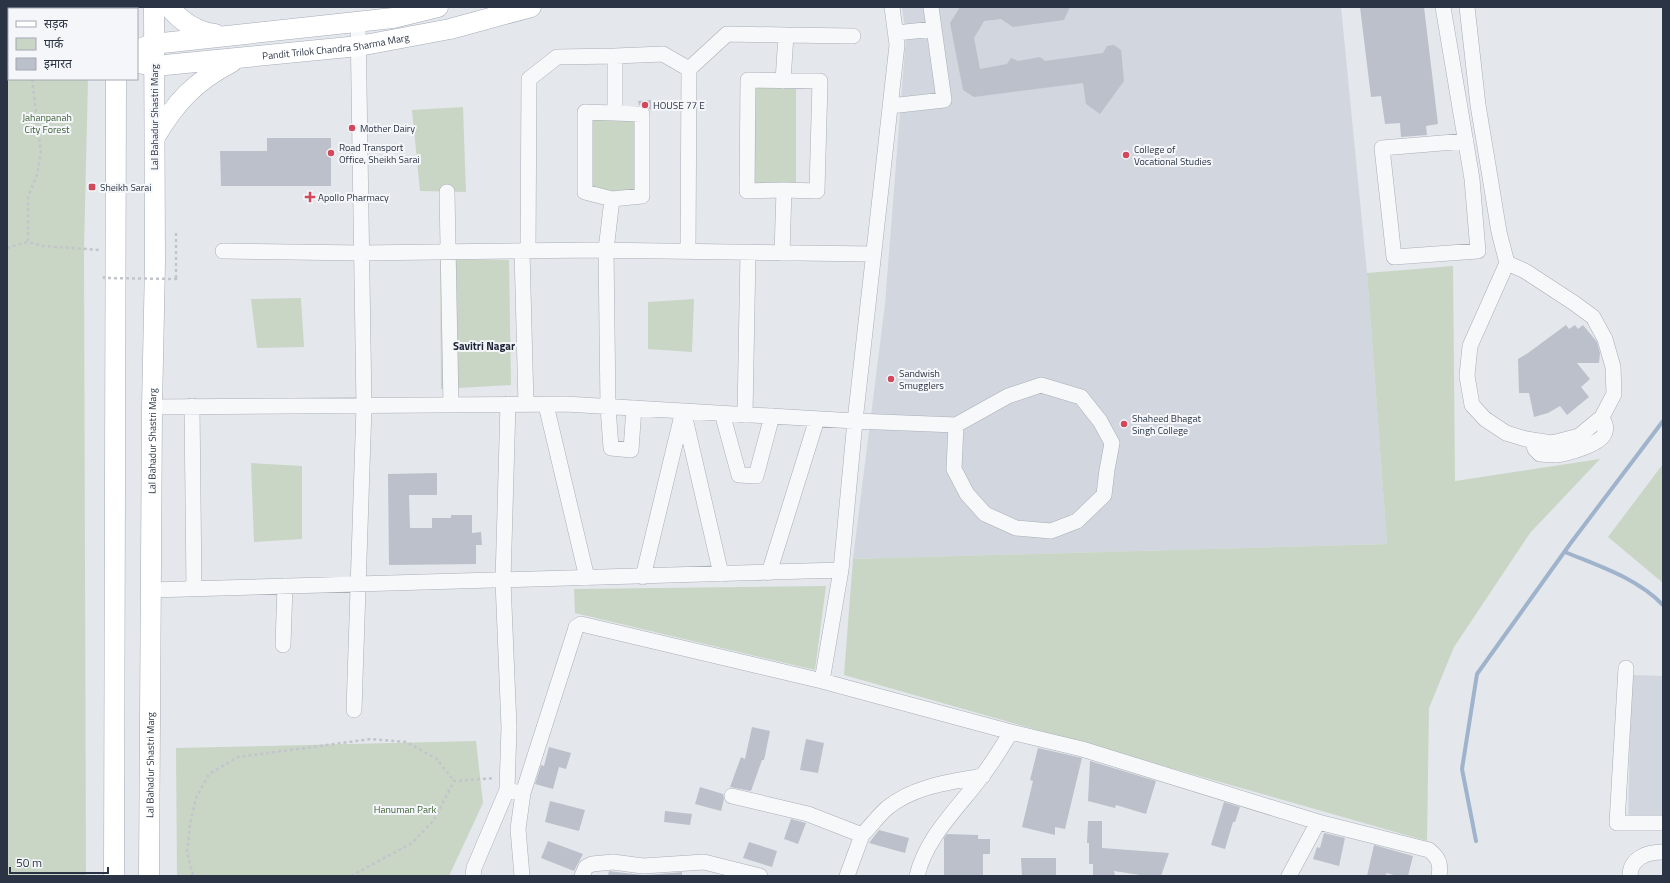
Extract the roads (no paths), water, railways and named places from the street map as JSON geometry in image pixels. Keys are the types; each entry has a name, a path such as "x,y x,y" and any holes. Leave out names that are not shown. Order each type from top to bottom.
{"main road":[{"name":"Lal Bahadur Shastri Marg","path":"148,876 152,407 155,263 154,138 145,47 154,7"},
{"path":"169,7 183,21 201,31 211,34 231,35"},
{"name":"Pandit Trilok Chandra Sharma Marg","path":"145,47 231,35 393,18 438,7"},
{"name":"Pandit Trilok Chandra Sharma Marg","path":"146,65 239,58 359,46 450,29 531,7"},
{"path":"154,138 170,112 189,90 212,72 239,58"},
{"path":"114,876 116,80"}],"street":[{"path":"822,681 840,570 873,254 897,45 892,7"},
{"path":"890,106 944,100 931,7"},
{"path":"1443,7 1453,59 1471,172 1478,251 1394,257 1382,148 1466,141"},
{"path":"1467,7 1489,170 1501,241 1507,263 1470,346 1467,376 1472,405 1485,419 1506,433 1532,440 1552,443 1579,436 1602,417 1614,394 1613,367 1605,339 1593,317 1525,271 1507,263"},
{"path":"354,710 364,407 358,22"},
{"path":"896,33 934,29"},
{"path":"688,251 689,69 728,34 853,36"},
{"path":"783,81 786,35"},
{"path":"526,404 525,251 529,79 557,57 663,54 689,69"},
{"path":"615,56 615,113"},
{"path":"1453,59 1473,56"},
{"path":"1456,77 1475,74"},
{"path":"748,80 820,81 817,191 784,190 747,191 748,80"},
{"path":"584,112 642,114 642,196 612,199 585,192 584,112"},
{"path":"1471,172 1489,170"},
{"path":"782,253 784,190"},
{"path":"447,192 452,405"},
{"path":"612,199 606,250 610,448 631,450 634,408"},
{"path":"223,251 361,253 606,250 873,254"},
{"path":"745,415 748,252"},
{"path":"152,407 364,407 546,404 956,425 1008,396 1041,385 1081,397 1100,421 1112,443 1104,496 1077,521 1051,531 1016,528 985,514 967,494 954,469 956,425"},
{"path":"473,876 474,868 507,784 509,727 503,581 508,404"},
{"path":"546,404 587,578"},
{"path":"192,406 194,589"},
{"path":"643,577 683,411"},
{"path":"683,411 721,574"},
{"path":"722,413 739,474 756,476 772,416"},
{"path":"769,573 817,419"},
{"path":"150,590 643,577 840,570"},
{"path":"283,645 285,586"},
{"path":"522,876 518,829 523,793 576,627 581,624 822,681 1011,732 1082,749 1318,822 1429,850 1436,855 1440,861 1439,876"},
{"path":"1626,668 1617,823 1663,823"},
{"path":"917,876 919,867 928,848 983,776 1011,732"},
{"path":"847,876 862,835 887,808 916,791 944,783 983,776"},
{"path":"507,784 523,793"},
{"path":"732,796 808,814 862,835"},
{"path":"1289,876 1318,822"},
{"path":"1630,876 1630,870 1634,862 1643,855 1654,852 1663,852"},
{"path":"582,876 586,866 613,862 643,866 704,862 760,876"}],"waterway":[{"path":"1476,841 1462,769 1477,674 1570,544 1663,421"},
{"path":"1565,552 1630,580 1642,587 1663,605"}],"place":[{"name":"HOUSE 77 E","path":"645,105"},
{"name":"Mother Dairy","path":"352,128"},
{"name":"Road Transport Office, Sheikh Sarai","path":"331,153"},
{"name":"College of Vocational Studies","path":"1126,155"},
{"name":"Sheikh Sarai","path":"92,187"},
{"name":"Apollo Pharmacy","path":"310,197"},
{"name":"Sandwish Smugglers","path":"891,379"},
{"name":"Shaheed Bhagat Singh College","path":"1124,424"}],"district":[{"name":"Savitri Nagar","path":"484,346"}],"park label":[{"name":"Jahanpanah City Forest","path":"47,122"},
{"name":"Hanuman Park","path":"405,809"}]}
